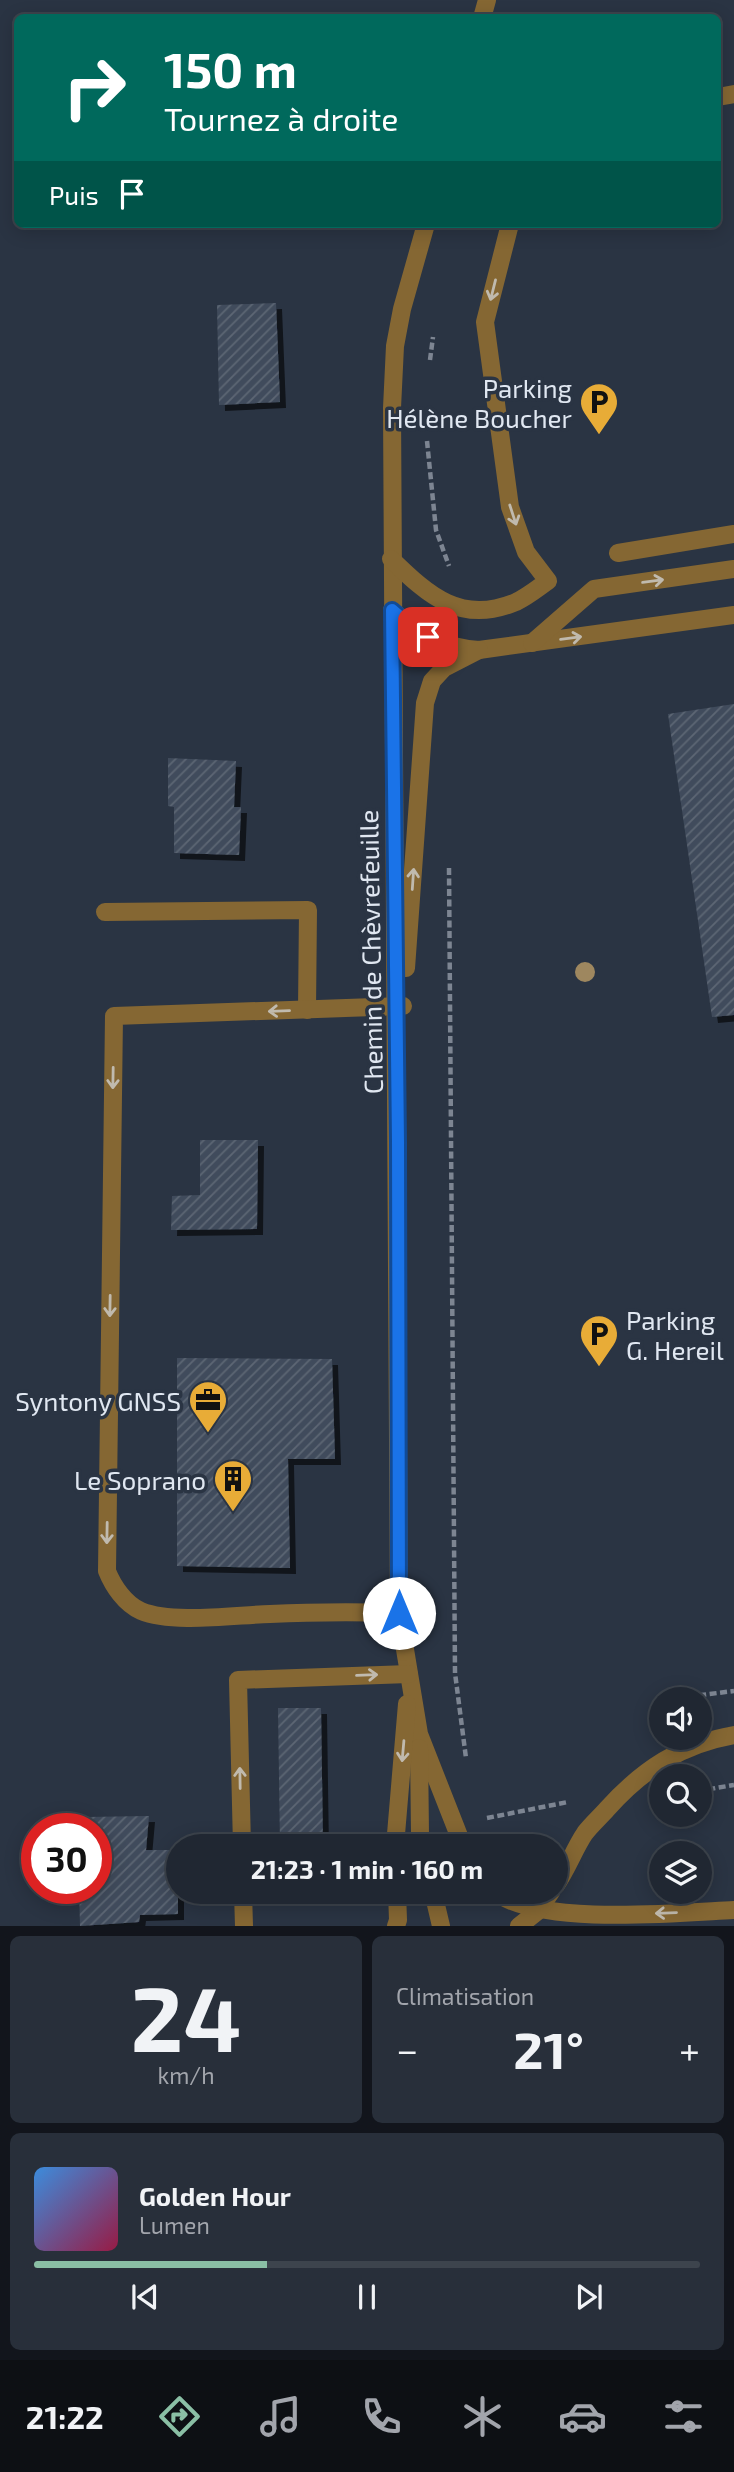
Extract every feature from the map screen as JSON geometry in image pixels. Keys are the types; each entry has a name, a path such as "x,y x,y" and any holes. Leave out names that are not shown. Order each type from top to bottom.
{"street":[{"name":"Chemin de Chèvrefeuille","path":"420,1834 419,1734 399,1613 400,1007 391,559 395,346 402,309 425,228"},
{"path":"391,559 424,589 458,609 480,612 516,601 548,581 526,552 510,508 485,322 509,228"},
{"path":"618,553 734,534"},
{"path":"532,643 594,589 734,569"},
{"path":"392,610 415,630 441,644 459,649 479,650 734,615"},
{"path":"399,1613 327,1611 166,1618 140,1610 122,1596 112,1583 107,1571 114,1016 400,1007 425,703 432,681 444,668 479,650"},
{"path":"105,912 308,911 307,1010"},
{"name":"Chemin de Chèvrefeuille","path":"396,1834 409,1679"},
{"path":"242,1834 238,1680 409,1679"},
{"name":"Chemin de Chèvrefeuille","path":"419,1734 458,1834"},
{"path":"568,1867 585,1833 623,1792 657,1763 701,1744 734,1735"},
{"path":"243,1904 244,1926"},
{"path":"396,1926 397,1904"},
{"path":"435,1904 440,1926"},
{"path":"519,1904 538,1911 591,1916 734,1910"},
{"path":"519,1926 543,1904"}],"path":[{"path":"448,975 455,1673 466,1763"},
{"path":"712,1694 734,1691"},
{"path":"712,1789 734,1785"},
{"path":"482,1807 486,1818 623,1792"}],"building":[{"path":"276,303 280,402 219,405 217,305"},
{"path":"734,704 734,1015 712,1017 668,714"},
{"path":"168,758 236,761 234,807 241,807 239,855 174,853 174,807 168,806"},
{"path":"200,1140 258,1140 257,1229 171,1230 172,1196 200,1195"},
{"name":"Le Soprano","path":"177,1358 332,1359 335,1459 288,1459 290,1568 177,1566"},
{"path":"278,1708 321,1708 323,1834 280,1834"},
{"path":"149,1816 146,1850 166,1850 166,1904 178,1904 178,1914 140,1915 139,1922 80,1926 79,1904 112,1904 112,1817"}],"place":[{"name":"Parking Hélène Boucher","path":"599,436"},
{"name":"Parking G. Hereil","path":"599,1368"},
{"name":"Syntony GNSS","path":"208,1434"},
{"name":"Le Soprano","path":"233,1513"}],"route":[{"path":"399,1613 398,1142 392,610 415,630 428,637"}]}
